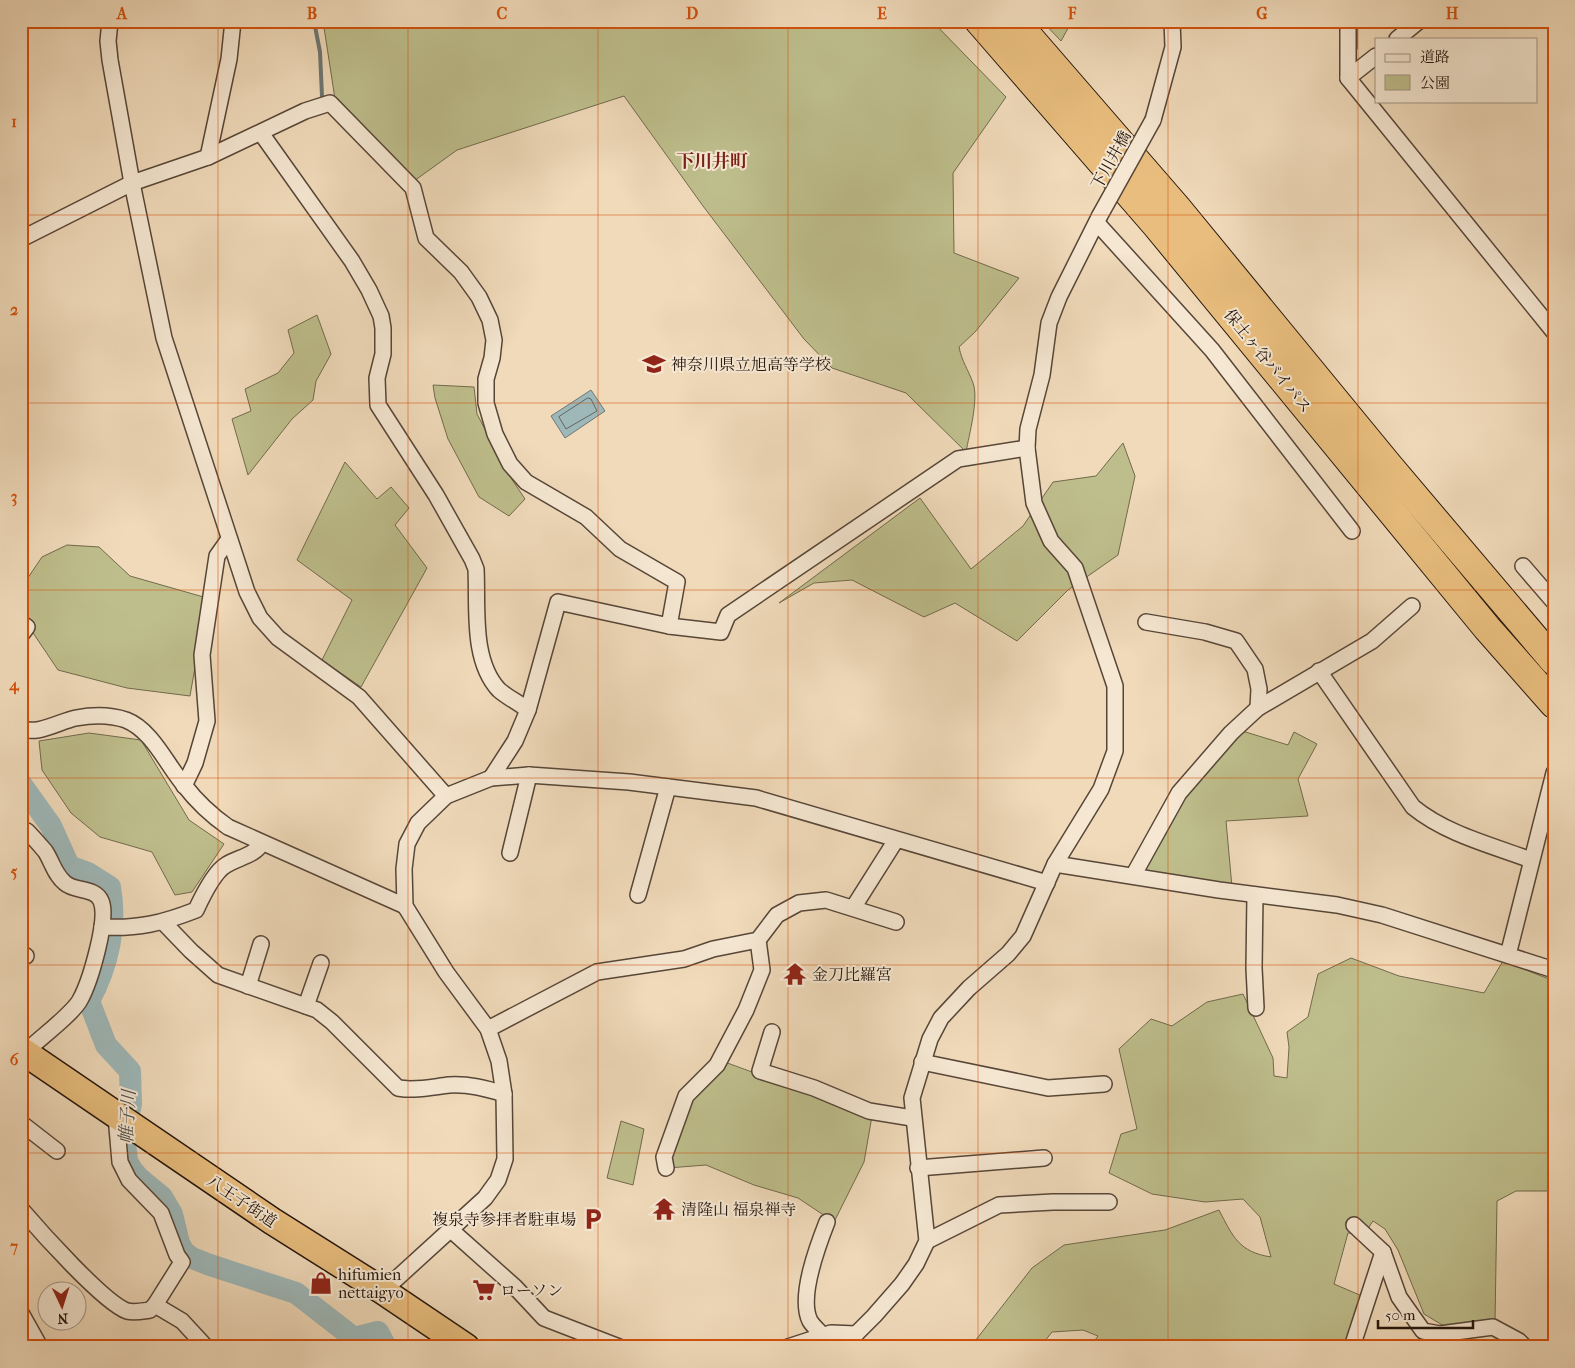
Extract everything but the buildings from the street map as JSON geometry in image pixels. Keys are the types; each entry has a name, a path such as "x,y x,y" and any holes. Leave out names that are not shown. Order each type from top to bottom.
{"highway":[{"name":"保土ヶ谷バイパス","path":"979,21 1157,226 1487,628 1554,704"},
{"name":"保土ヶ谷バイパス","path":"1015,21 1178,208 1412,494 1554,661"},
{"name":"八王子街道","path":"21,1050 272,1221 383,1291 466,1347"}],"street":[{"path":"110,21 108,41 110,60 132,183 164,338 246,592 260,618 278,638 359,697 446,796"},
{"path":"208,157 229,59 233,21"},
{"name":"下川井橋","path":"927,1241 912,1118 912,1098 922,1062 941,1018 969,988 1008,954 1022,936 1055,864 1101,789 1115,751 1115,686 1075,568 1051,541 1034,503 1027,448 1028,429 1042,375 1049,323 1059,297 1098,220 1153,120 1173,47 1172,21"},
{"path":"1348,21 1348,78 1554,332"},
{"path":"1398,38 1419,21"},
{"path":"1348,78 1375,57"},
{"path":"21,239 132,183 208,157 305,111 330,102 413,188 426,238 461,272 480,297 490,320 494,340 492,358 486,379 486,403 495,434 510,464 526,482 586,517 620,549 677,582 669,626"},
{"path":"261,133 352,261 381,316 382,354 377,378 378,405 436,495 472,559 476,569 482,657 487,672 499,690 528,710"},
{"path":"1098,220 1212,350 1352,531"},
{"path":"491,778 515,741 528,710 558,602 669,626 721,632 728,615 958,459 1027,448"},
{"path":"184,786 195,763 207,721 202,655 218,556 229,539"},
{"path":"1523,566 1554,602"},
{"path":"1134,876 1180,793 1231,733 1258,708 1372,642 1412,606"},
{"path":"1146,622 1205,632 1236,641 1255,669 1259,689 1258,708"},
{"path":"21,623 27,627 21,635"},
{"path":"1319,671 1413,807 1429,820 1445,828 1531,860"},
{"path":"21,728 36,730 77,718 111,716 127,721 139,727 184,786 208,812 228,827 405,906"},
{"path":"1508,955 1554,773"},
{"path":"510,852 529,775"},
{"path":"383,1291 486,1198 498,1180 505,1159 504,1094 499,1061 488,1029 446,972 405,906 404,869 407,844 418,823 446,796 491,778 529,775 668,787 756,798 1047,883"},
{"path":"638,895 668,787"},
{"path":"21,837 27,831 45,852 64,883 74,889 93,892 100,900 110,927 80,1002 31,1047 21,1050"},
{"path":"853,908 896,840"},
{"path":"110,927 134,928 164,923 196,910 204,893 224,866 257,850 262,843"},
{"path":"1055,864 1255,895 1337,905 1382,915 1554,970"},
{"path":"1255,895 1254,968 1256,1008"},
{"path":"488,1029 597,972 684,959 713,949 758,940 777,915 799,903 826,900 896,922"},
{"path":"164,923 190,951 218,975 317,1010 332,1022 398,1088 412,1091 467,1085 481,1086 504,1094"},
{"path":"666,1168 664,1157 686,1096 716,1065 746,1010 756,986 762,970 758,940"},
{"path":"248,986 261,944"},
{"path":"306,1006 321,962"},
{"path":"772,1032 760,1071 814,1088 869,1111 912,1118"},
{"path":"922,1062 1048,1088 1104,1084"},
{"path":"21,1208 45,1236 110,1299 127,1311 150,1310 182,1262 177,1255 162,1213 130,1180 120,1162 124,1121"},
{"path":"21,1122 57,1151"},
{"path":"918,1168 1044,1158"},
{"path":"843,1347 902,1284 916,1264 927,1241 999,1205 1053,1202 1109,1202"},
{"path":"823,1336 810,1321 807,1308 809,1278 815,1251 827,1222"},
{"path":"1354,1224 1383,1252 1399,1297 1423,1331 1440,1334 1494,1327 1519,1341 1525,1347"},
{"path":"451,1230 515,1287 544,1318 612,1345"},
{"path":"1352,1347 1383,1252"},
{"path":"155,1305 182,1321 206,1347"},
{"path":"21,1312 40,1347"},
{"path":"788,1347 831,1333 856,1334"}],"green space":[{"path":"323,21 932,21 1006,97 953,173 954,253 1019,278 975,332 959,347 975,390 973,417 966,452 906,393 832,368 804,339 703,206 624,96 457,150 414,181 335,99"},
{"path":"1042,21 1072,21 1061,41"},
{"path":"317,315 331,354 316,381 313,400 292,419 248,475 232,419 251,411 245,389 278,373 294,353 288,330"},
{"path":"433,385 474,387 477,414 509,475 525,499 509,516 479,497 448,439 435,398"},
{"path":"1123,443 1135,476 1118,555 1068,590 1017,641 955,603 924,617 852,580 814,583 779,603 920,498 971,569 1023,526 1053,482 1096,476"},
{"path":"345,462 377,499 391,487 409,508 395,525 427,568 361,687 322,660 352,600 297,560"},
{"path":"67,545 99,547 130,576 207,598 190,696 127,688 58,670 21,615 21,588 42,557"},
{"path":"1239,730 1288,745 1294,732 1317,744 1298,779 1308,816 1226,821 1232,887 1140,873 1180,800"},
{"path":"89,733 141,740 189,820 224,844 192,892 175,895 152,852 100,837 71,813 42,770 39,741"},
{"path":"1351,958 1399,976 1484,993 1503,961 1554,981 1554,1191 1516,1191 1497,1201 1495,1322 1449,1329 1424,1314 1398,1250 1385,1229 1373,1221 1365,1233 1348,1233 1334,1284 1362,1296 1346,1347 1090,1347 1098,1336 1083,1330 1052,1332 1040,1347 984,1347 975,1341 1032,1268 1064,1245 1165,1230 1219,1210 1238,1242 1251,1251 1271,1257 1260,1217 1243,1199 1205,1202 1152,1194 1109,1173 1121,1134 1137,1129 1119,1049 1151,1019 1172,1026 1207,1002 1243,994 1273,1058 1274,1076 1287,1078 1289,1047 1287,1032 1308,1017 1318,974"},
{"path":"722,1061 872,1116 864,1162 834,1222 798,1198 754,1185 706,1165 668,1168 685,1108"},
{"path":"621,1121 644,1129 633,1185 607,1178"}],"water":[{"path":"591,390 605,411 565,438 551,416"}],"waterway":[{"path":"314,21 320,52 322,96"},
{"path":"1356,21 1356,48"},
{"name":"帷子川","path":"21,784 51,826 69,866 88,873 110,887 112,916 109,946 96,988 89,1001 106,1045 130,1071 131,1104 124,1134 127,1161 139,1178 162,1197 172,1214 179,1243 184,1252 192,1258 210,1265 296,1293 354,1338 378,1332 386,1347"}],"place":[{"name":"神奈川県立旭高等学校","path":"654,364"},
{"name":"金刀比羅宮","path":"795,974"},
{"name":"清隆山 福泉禅寺","path":"664,1209"},
{"name":"複泉寺参拝者駐車場","path":"593,1219"},
{"name":"hifumien nettaigyo","path":"321,1283"},
{"name":"ローソン","path":"484,1290"}],"district":[{"name":"下川井町","path":"712,161"}]}
